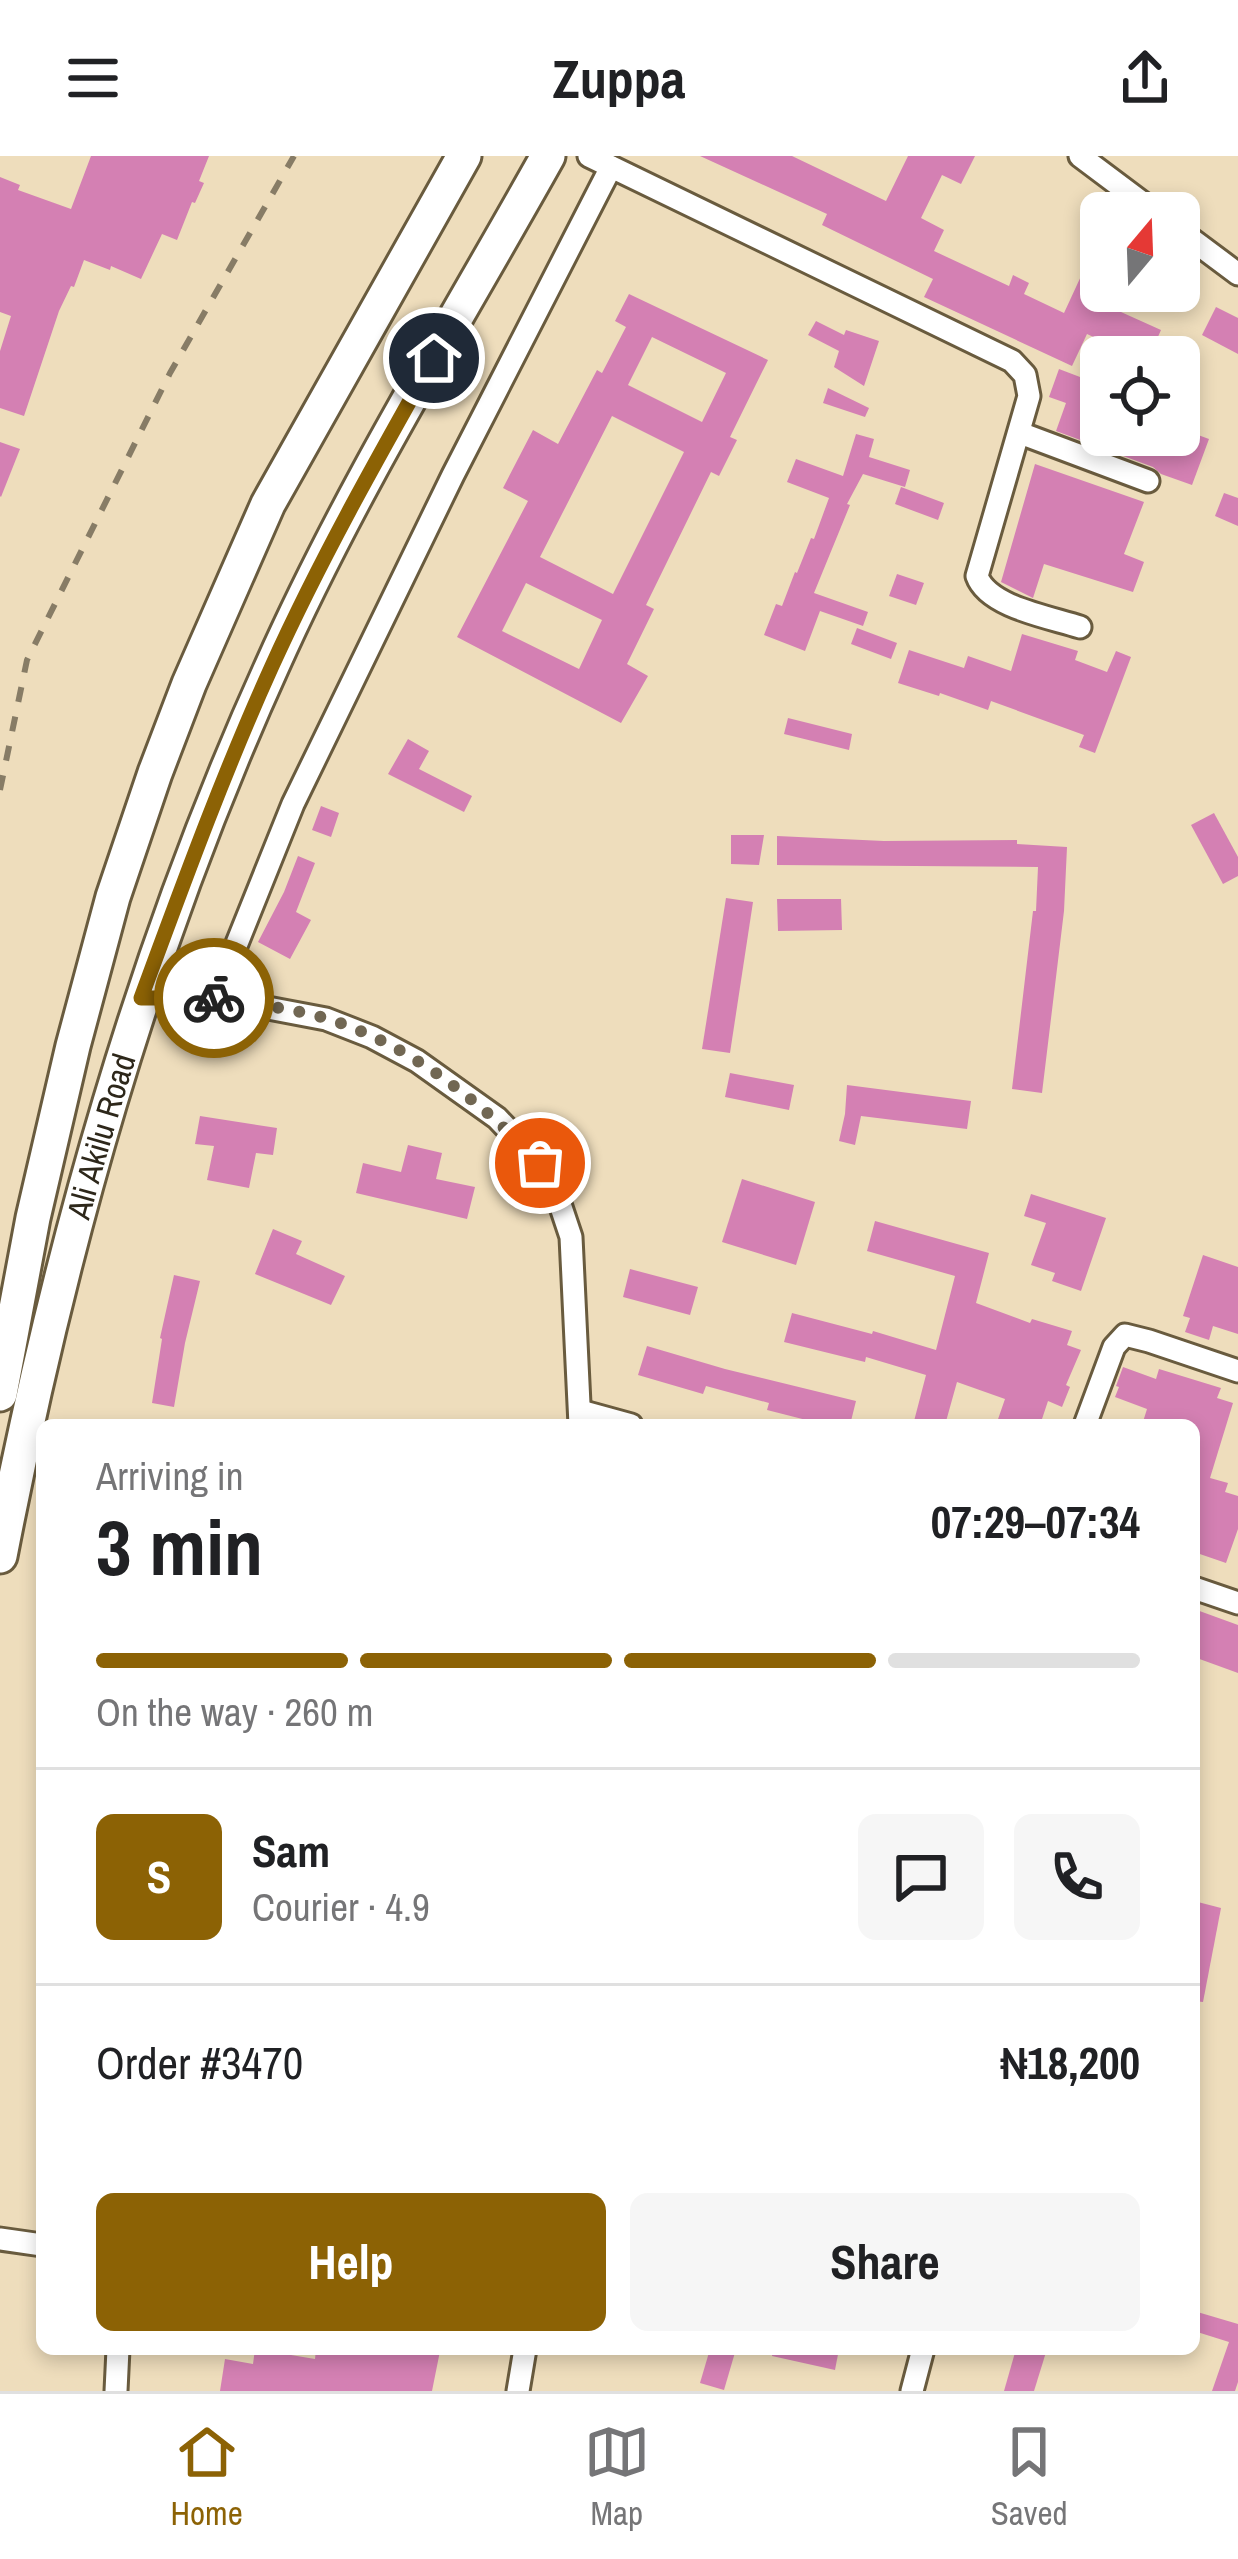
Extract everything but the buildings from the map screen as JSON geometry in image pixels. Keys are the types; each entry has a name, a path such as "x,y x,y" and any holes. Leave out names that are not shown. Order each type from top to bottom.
{"main road":[{"name":"Ali Akilu Road","path":"0,1394 33,1218 73,1046 113,897 155,773 268,504 464,156"},
{"name":"Ali Akilu Road","path":"0,1556 50,1320 91,1164 141,998 196,851 281,646 351,502 548,156"}],"street":[{"path":"589,156 1012,361 1025,375 1029,396 977,575 982,589 997,600 1080,627"},
{"path":"1080,156 1128,192"},
{"path":"215,998 293,804 610,166"},
{"path":"1200,246 1238,274"},
{"path":"1020,433 1148,481"},
{"path":"141,998 215,998 326,1019 417,1061 497,1118 540,1163 571,1237 580,1418"},
{"path":"1087,1419 1114,1347 1125,1335 1238,1371"},
{"path":"1200,1590 1238,1603"},
{"path":"0,2239 36,2244"},
{"path":"116,2391 118,2355"},
{"path":"518,2391 524,2355"},
{"path":"912,2391 921,2355"}],"railway":[{"path":"0,790 27,660 170,373 294,156"}],"way so far":[{"path":"214,998 326,1019 372,1037 417,1061 497,1118 540,1163"}],"route":[{"path":"214,998 141,998 272,667 351,502 434,358"}]}
